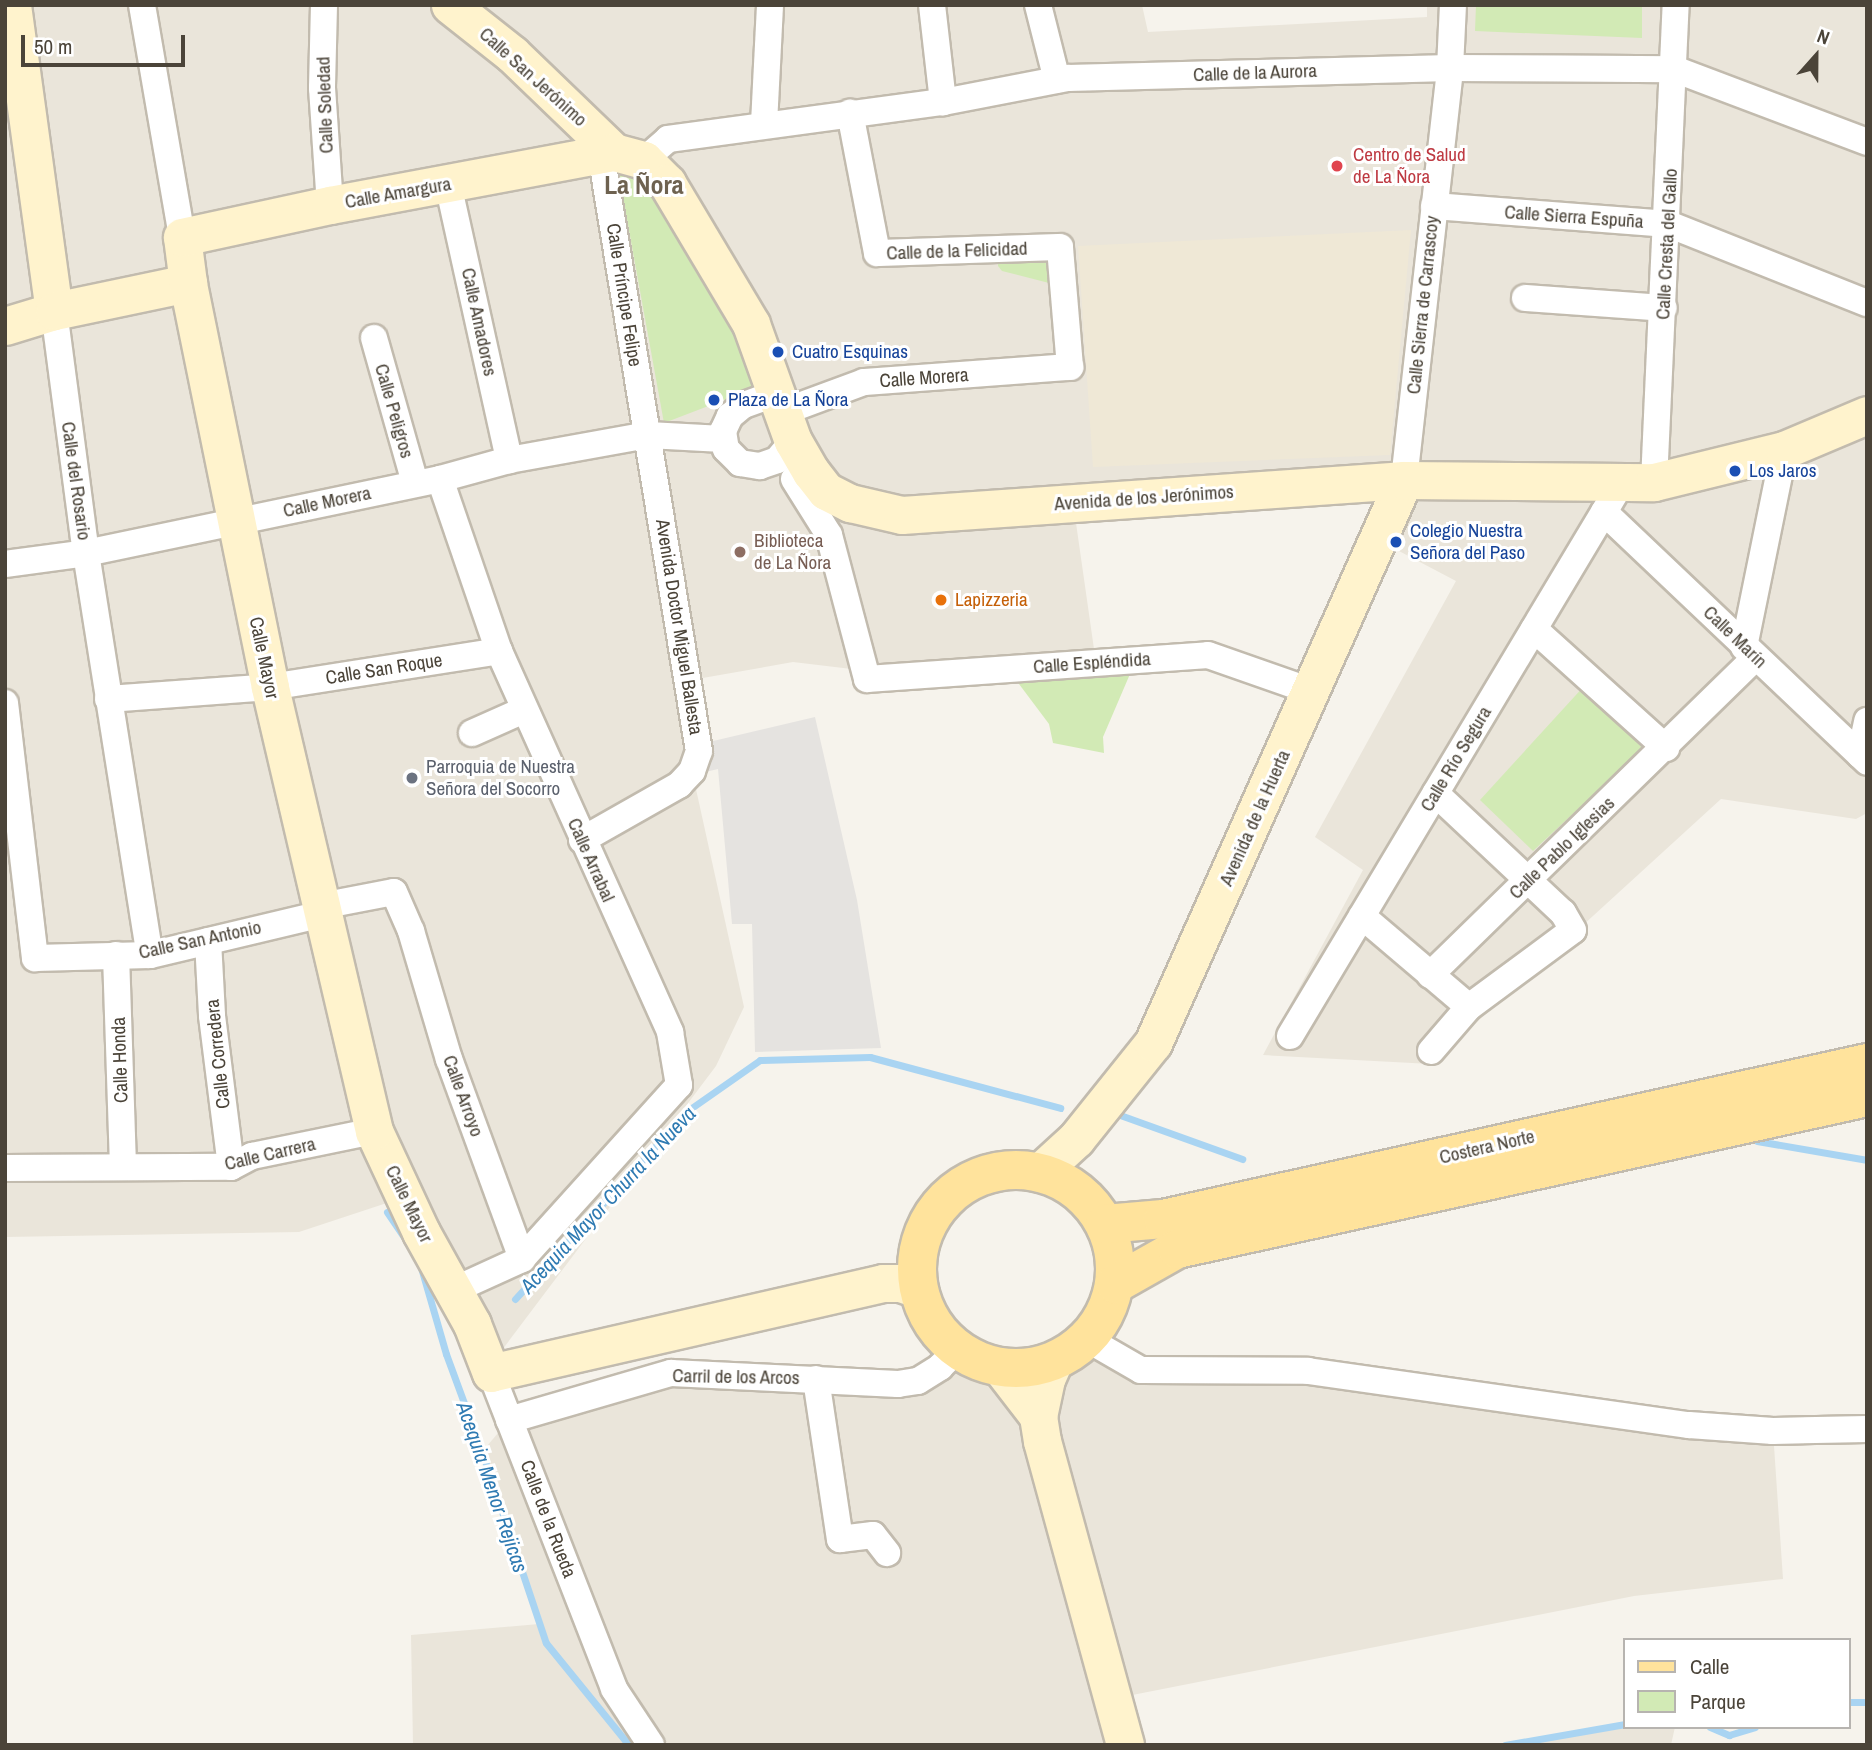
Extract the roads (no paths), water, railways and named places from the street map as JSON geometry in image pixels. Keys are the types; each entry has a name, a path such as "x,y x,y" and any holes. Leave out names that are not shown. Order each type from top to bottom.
{"main road":[{"name":"Costera Norte","path":"1105,1224 1163,1219 1867,1063"},
{"name":"Costera Norte","path":"1115,1284 1177,1249 1867,1097"},
{"path":"1000,1171 1054,1178 1083,1195 1105,1224 1114,1254 1115,1284 1105,1314 1087,1339 1054,1361 1037,1366 1001,1367 957,1350 931,1321 918,1289 916,1269 923,1231 946,1198 962,1185 1000,1171"}],"street":[{"name":"Calle del Rosario","path":"12,5 86,553 150,955"},
{"name":"Calle Mayor","path":"142,5 188,283 236,522 270,687 374,1131 421,1232 454,1290"},
{"name":"Calle Soledad","path":"324,5 323,88 330,205"},
{"name":"Calle San Jerónimo","path":"450,5 512,54 620,155"},
{"path":"764,124 770,5"},
{"path":"932,5 943,102"},
{"path":"1038,5 1057,80"},
{"name":"Calle Sierra de Carrascoy","path":"1404,480 1450,68 1453,5"},
{"name":"Calle Cresta del Gallo","path":"1627,492 1664,308 1676,5"},
{"name":"Calle de la Aurora","path":"620,155 668,139 943,102 1057,80 1450,68 1674,69 1867,142"},
{"name":"Calle de la Felicidad","path":"850,114 877,253 1060,247 1070,367"},
{"name":"Calle Amargura","path":"182,237 330,205 620,155"},
{"name":"Avenida de los Jerónimos","path":"620,155 667,183 751,324 806,480 850,503 902,515 1404,480 1627,492 1784,450 1867,415"},
{"name":"Calle Príncipe Felipe","path":"620,155 648,435"},
{"name":"Calle Amadores","path":"448,184 509,460"},
{"name":"Calle Sierra Espuña","path":"1434,206 1668,224 1867,303"},
{"path":"5,326 54,311 188,283"},
{"path":"1525,298 1664,308"},
{"name":"Calle Peligros","path":"374,338 427,481"},
{"name":"Calle Morera","path":"785,415 864,382 1070,367"},
{"path":"760,466 777,460 785,415 735,411 726,423 723,439 732,457 750,466 760,466 806,480 829,535"},
{"name":"Calle Morera","path":"5,564 86,553 427,481 509,460 648,435 723,439"},
{"name":"Avenida Doctor Miguel Ballesta","path":"582,840 679,785 692,771 699,751 648,435"},
{"path":"1750,652 1784,450"},
{"name":"Avenida de la Huerta","path":"1054,1178 1076,1139 1153,1042 1404,480"},
{"name":"Calle Arrabal","path":"427,481 524,710 670,1032 679,1085 522,1259"},
{"name":"Calle Río Segura","path":"1290,1037 1534,629 1627,492"},
{"name":"Calle Marín","path":"1627,492 1750,652 1863,759"},
{"path":"829,535 850,503"},
{"name":"Calle Espléndida","path":"829,535 867,679 1208,655 1311,691"},
{"path":"1534,629 1666,748"},
{"name":"Calle San Roque","path":"108,699 270,687 499,651"},
{"name":"Calle Pablo Iglesias","path":"1430,975 1666,748 1750,652"},
{"name":"Calle San Antonio","path":"5,704 35,958 150,955 394,892 411,931"},
{"path":"472,733 524,710"},
{"path":"1863,759 1867,721"},
{"path":"1430,1051 1469,1007 1573,930 1563,913 1435,793"},
{"path":"1362,916 1469,1007"},
{"name":"Calle Arroyo","path":"411,931 449,1059 522,1259"},
{"name":"Calle Corredera","path":"208,941 212,1016 231,1167"},
{"name":"Calle Honda","path":"116,955 123,1166"},
{"name":"Calle Carrera","path":"5,1168 231,1167 251,1156 374,1131"},
{"path":"454,1290 522,1259"},
{"path":"491,1373 883,1283 896,1282 918,1289"},
{"name":"Calle de la Rueda","path":"454,1290 491,1373 614,1689 650,1745"},
{"path":"1087,1339 1141,1370 1302,1371 1689,1425 1773,1431 1867,1429"},
{"name":"Carril de los Arcos","path":"509,1420 671,1373 898,1384 918,1381 940,1367 957,1350"},
{"path":"1038,1416 1046,1379 1054,1361"},
{"path":"1001,1367 1038,1416 1074,1565 1125,1745"},
{"path":"816,1379 840,1539 873,1535 887,1553"}],"waterway":[{"name":"Acequia Mayor Churra la Nueva","path":"515,1299 690,1109 760,1060 870,1057 1060,1108"},
{"name":"Acequia Mayor Churra la Nueva","path":"1120,1115 1242,1159"},
{"name":"Acequia Mayor Churra la Nueva","path":"1757,1141 1867,1160"},
{"name":"Acequia Menor Rejicas","path":"387,1212 405,1239"},
{"name":"Acequia Menor Rejicas","path":"420,1264 446,1354 546,1643 629,1745"},
{"path":"1851,1702 1867,1702"},
{"path":"1505,1745 1624,1724"},
{"path":"1715,1729 1729,1735 1748,1729"}],"place":[{"name":"Centro de Salud de La Ñora","path":"1337,166"},
{"name":"Cuatro Esquinas","path":"778,352"},
{"name":"Plaza de La Ñora","path":"714,400"},
{"name":"Los Jaros","path":"1735,471"},
{"name":"Colegio Nuestra Señora del Paso","path":"1396,542"},
{"name":"Biblioteca de La Ñora","path":"740,552"},
{"name":"Lapizzeria","path":"941,600"},
{"name":"Parroquia de Nuestra Señora del Socorro","path":"412,778"}],"district":[{"name":"La Ñora","path":"644,185"}]}
